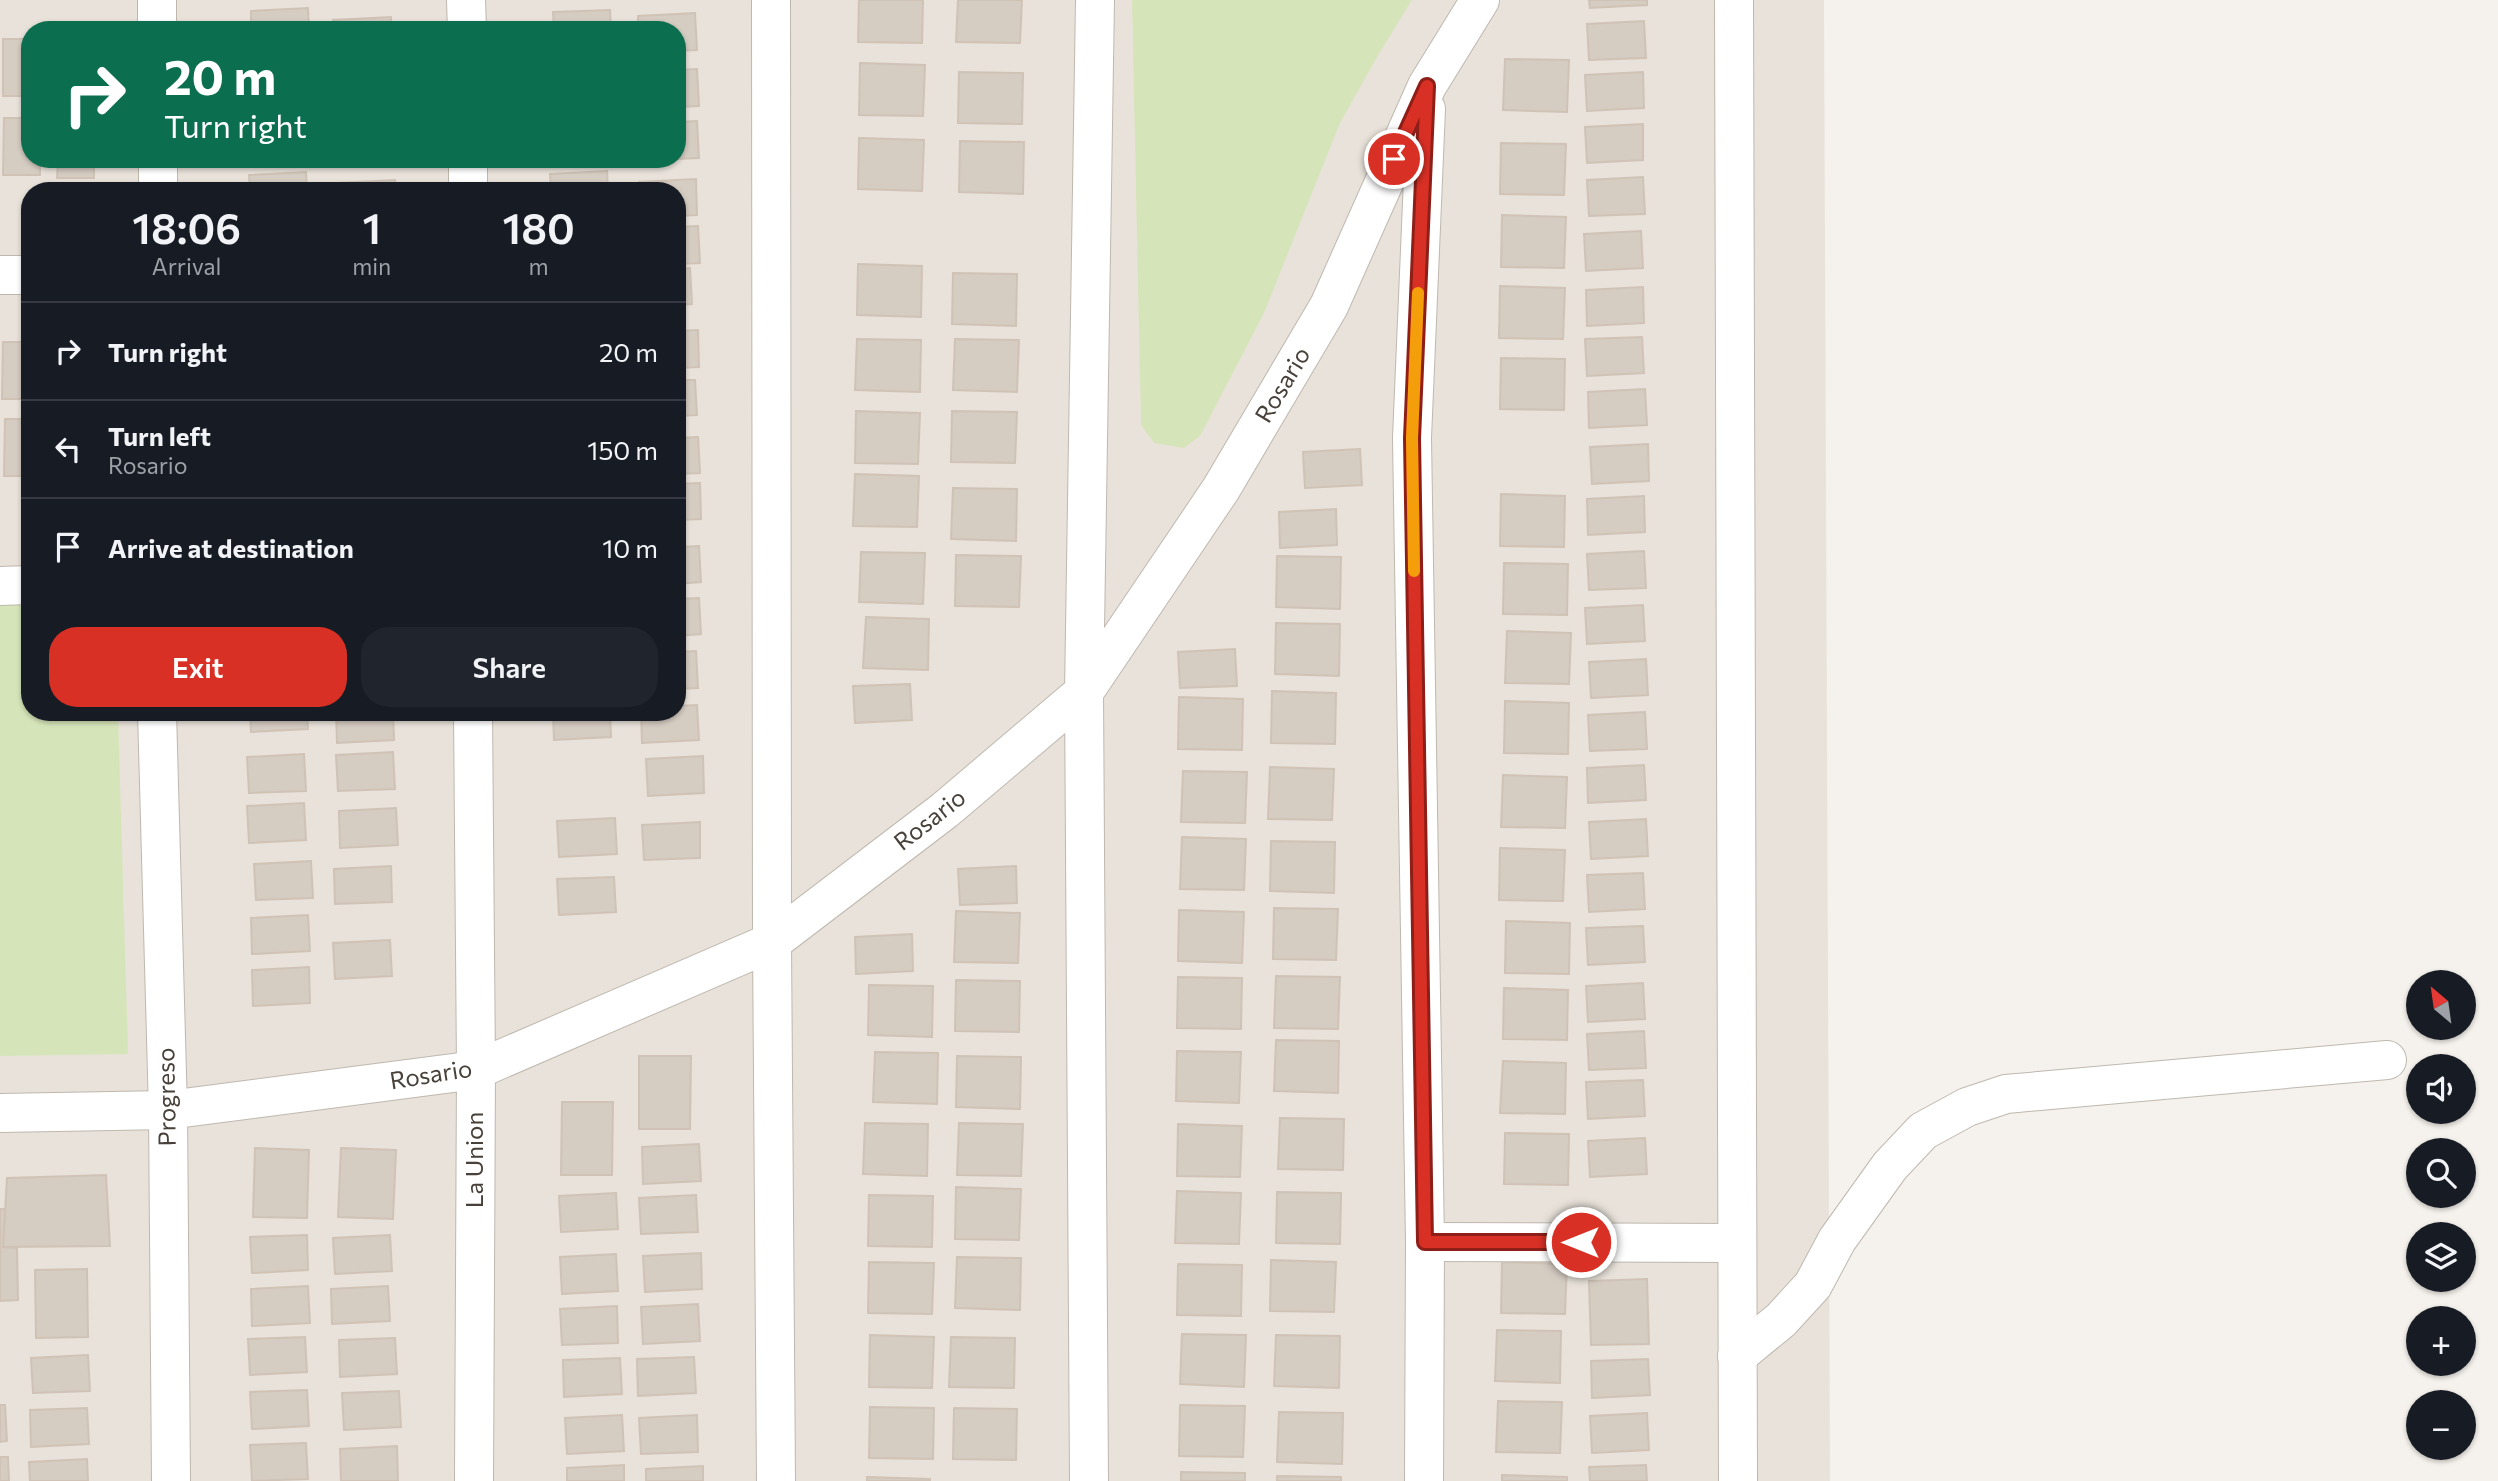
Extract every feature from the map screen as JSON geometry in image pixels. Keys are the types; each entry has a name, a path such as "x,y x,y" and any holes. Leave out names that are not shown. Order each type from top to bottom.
{"street":[{"path":"157,0 157,21"},
{"path":"466,0 467,21"},
{"path":"771,0 772,942 776,1481"},
{"path":"1089,1481 1084,692 1095,0"},
{"name":"Rosario","path":"0,1114 168,1110 476,1070 772,942 945,810 1084,692 1221,489 1329,306 1427,86 1480,0"},
{"path":"1734,0 1738,1481"},
{"path":"1424,1481 1425,1242 1412,438 1427,86"},
{"path":"0,275 21,275"},
{"path":"0,586 21,585"},
{"name":"Progreso","path":"157,721 168,1110 172,1481"},
{"name":"La Union","path":"473,721 476,1070 474,1481"},
{"path":"1737,1356 1781,1320 1813,1284 1837,1240 1890,1166 1923,1131 1967,1107 2006,1094 2387,1060"},
{"path":"1425,1242 1736,1243"}],"shaded area":[{"path":"0,0 1824,0 1830,1481 0,1481"}],"green space":[{"path":"1132,0 1412,0 1340,123 1264,313 1200,436 1184,448 1154,443 1141,425"},
{"path":"0,594 21,594 21,721 118,721 128,1054 0,1056"}],"building":[{"path":"859,0 923,0 922,43 858,42"},
{"path":"958,0 1022,0 1020,43 956,42"},
{"path":"1589,0 1647,0 1647,5 1590,8"},
{"path":"308,8 309,21 251,21 251,11"},
{"path":"610,10 611,21 554,21 553,12"},
{"path":"695,13 697,50 686,51 686,21 638,21 638,16"},
{"path":"391,17 391,21 333,20"},
{"path":"1644,21 1646,58 1589,60 1587,24"},
{"path":"3,39 21,39 21,96 3,96"},
{"path":"1505,59 1569,60 1567,112 1503,110"},
{"path":"860,63 925,65 923,116 859,115"},
{"path":"697,69 699,106 686,107 686,70"},
{"path":"959,72 1023,73 1022,124 958,123"},
{"path":"1643,72 1644,108 1587,111 1585,75"},
{"path":"4,118 21,118 21,168 40,168 40,175 3,175"},
{"path":"697,121 699,158 686,159 686,122"},
{"path":"1643,124 1643,160 1587,163 1585,127"},
{"path":"859,138 924,140 922,191 858,189"},
{"path":"960,141 1024,142 1023,194 959,192"},
{"path":"1501,143 1566,144 1564,195 1500,194"},
{"path":"58,168 94,168 94,178 57,178"},
{"path":"607,171 608,182 550,182 550,174"},
{"path":"306,172 307,182 249,182 249,175"},
{"path":"1643,177 1645,214 1589,216 1587,180"},
{"path":"696,179 697,215 686,216 686,182 639,182"},
{"path":"395,180 395,182 357,182"},
{"path":"1502,215 1566,217 1564,268 1501,267"},
{"path":"698,226 700,263 686,264 686,227"},
{"path":"1641,231 1643,268 1586,271 1584,234"},
{"path":"858,264 922,266 921,317 857,315"},
{"path":"686,268 690,268 692,304 686,304"},
{"path":"953,273 1017,274 1016,326 952,324"},
{"path":"1500,286 1565,288 1563,339 1499,338"},
{"path":"1643,287 1644,323 1587,326 1586,290"},
{"path":"698,330 699,367 686,368 686,331"},
{"path":"1642,337 1644,373 1587,376 1585,339"},
{"path":"857,339 921,340 920,392 855,390"},
{"path":"955,339 1019,340 1017,392 953,390"},
{"path":"3,342 21,342 21,399 2,399"},
{"path":"1501,358 1565,359 1564,410 1500,409"},
{"path":"686,380 695,380 697,415 686,416"},
{"path":"1645,389 1647,425 1589,428 1588,392"},
{"path":"856,411 920,413 918,464 855,463"},
{"path":"952,411 1017,412 1015,463 951,462"},
{"path":"5,419 21,419 21,476 4,476"},
{"path":"698,437 700,473 686,474 686,438"},
{"path":"1648,444 1649,481 1592,484 1590,447"},
{"path":"1360,449 1362,485 1305,488 1303,452"},
{"path":"855,474 919,476 917,527 853,526"},
{"path":"700,483 701,519 686,520 686,484"},
{"path":"953,488 1017,489 1016,541 951,539"},
{"path":"1501,494 1565,496 1564,547 1500,546"},
{"path":"1644,496 1645,532 1588,535 1587,499"},
{"path":"1336,509 1337,545 1280,548 1279,512"},
{"path":"699,546 701,582 686,583 686,547"},
{"path":"1644,551 1646,588 1589,590 1587,554"},
{"path":"861,552 925,553 923,604 859,602"},
{"path":"956,555 1021,556 1019,607 955,606"},
{"path":"1277,556 1341,557 1340,609 1276,607"},
{"path":"1504,563 1568,564 1567,615 1503,614"},
{"path":"699,598 701,634 686,635 686,599"},
{"path":"1643,605 1645,641 1587,644 1585,608"},
{"path":"866,617 929,619 928,670 863,668"},
{"path":"1276,623 1340,624 1339,676 1275,674"},
{"path":"1507,631 1571,633 1569,684 1505,683"},
{"path":"1235,649 1237,686 1180,688 1178,652"},
{"path":"696,651 698,688 686,689 686,652"},
{"path":"1646,659 1648,695 1591,698 1589,662"},
{"path":"910,684 912,720 855,723 853,686"},
{"path":"1272,691 1336,693 1335,744 1271,743"},
{"path":"1179,697 1243,699 1242,750 1178,749"},
{"path":"1505,701 1569,703 1568,754 1504,753"},
{"path":"697,705 699,740 642,743 641,721 686,721 686,706"},
{"path":"1645,712 1647,749 1590,751 1588,715"},
{"path":"250,721 308,721 308,729 251,732"},
{"path":"336,721 393,721 394,740 337,743"},
{"path":"553,721 610,721 611,737 554,740"},
{"path":"393,752 395,789 338,791 336,755"},
{"path":"304,754 306,791 249,793 247,757"},
{"path":"703,756 704,793 648,796 646,759"},
{"path":"1644,765 1646,800 1588,803 1587,768"},
{"path":"1270,767 1334,769 1332,820 1268,819"},
{"path":"1183,771 1247,772 1245,823 1181,822"},
{"path":"1503,775 1567,777 1565,828 1501,827"},
{"path":"304,803 306,840 249,843 247,806"},
{"path":"396,808 398,845 340,848 339,811"},
{"path":"615,818 617,854 559,857 557,821"},
{"path":"1646,819 1648,856 1591,859 1589,822"},
{"path":"700,822 700,858 644,860 642,825"},
{"path":"1182,837 1246,839 1244,890 1180,889"},
{"path":"1271,841 1335,842 1334,893 1270,891"},
{"path":"1500,848 1565,850 1563,901 1499,900"},
{"path":"311,861 313,898 256,900 254,864"},
{"path":"391,866 392,902 335,904 334,869"},
{"path":"1016,866 1017,903 960,905 958,869"},
{"path":"1643,873 1645,909 1589,912 1587,875"},
{"path":"614,877 616,912 559,915 557,879"},
{"path":"1274,908 1338,909 1336,960 1273,959"},
{"path":"1179,910 1244,912 1242,963 1178,961"},
{"path":"956,911 1020,913 1018,963 954,962"},
{"path":"308,915 310,951 252,954 251,918"},
{"path":"1506,921 1570,923 1569,974 1505,973"},
{"path":"1643,926 1645,962 1588,965 1586,928"},
{"path":"912,934 913,971 856,974 855,937"},
{"path":"390,940 392,976 335,979 333,943"},
{"path":"309,967 310,1003 253,1006 252,970"},
{"path":"1276,976 1340,977 1338,1029 1274,1028"},
{"path":"1178,977 1242,978 1241,1029 1177,1028"},
{"path":"956,980 1020,981 1019,1032 955,1031"},
{"path":"1643,983 1645,1019 1588,1022 1586,986"},
{"path":"869,985 933,986 932,1037 868,1035"},
{"path":"1504,988 1568,990 1567,1040 1503,1039"},
{"path":"1644,1031 1646,1068 1589,1070 1587,1034"},
{"path":"1276,1040 1339,1041 1338,1093 1274,1091"},
{"path":"1177,1051 1241,1052 1239,1103 1176,1101"},
{"path":"875,1052 938,1053 937,1104 873,1102"},
{"path":"639,1056 691,1056 690,1129 639,1129"},
{"path":"957,1056 1021,1057 1020,1109 956,1107"},
{"path":"1503,1061 1566,1063 1565,1114 1500,1113"},
{"path":"1643,1080 1645,1116 1588,1119 1586,1082"},
{"path":"562,1102 613,1102 612,1175 561,1175"},
{"path":"1280,1118 1344,1119 1343,1170 1278,1169"},
{"path":"865,1123 928,1124 927,1176 863,1174"},
{"path":"959,1123 1023,1124 1021,1176 957,1175"},
{"path":"1178,1124 1242,1126 1240,1177 1177,1176"},
{"path":"1505,1133 1569,1134 1568,1185 1504,1184"},
{"path":"1645,1138 1647,1174 1590,1177 1588,1141"},
{"path":"699,1144 701,1181 643,1184 642,1147"},
{"path":"255,1148 309,1150 307,1218 253,1217"},
{"path":"341,1148 396,1150 393,1219 338,1217"},
{"path":"106,1175 110,1246 3,1247 7,1178"},
{"path":"956,1187 1021,1189 1019,1240 955,1239"},
{"path":"1177,1191 1241,1193 1239,1244 1175,1243"},
{"path":"1277,1192 1341,1193 1340,1244 1276,1243"},
{"path":"616,1193 618,1229 561,1232 559,1196"},
{"path":"696,1195 698,1232 641,1234 639,1198"},
{"path":"869,1195 933,1196 932,1247 868,1246"},
{"path":"0,1209 5,1209 3,1247 17,1248 18,1300 0,1301"},
{"path":"307,1235 308,1270 252,1273 250,1237"},
{"path":"390,1235 392,1271 335,1274 333,1238"},
{"path":"701,1253 702,1289 645,1292 643,1256"},
{"path":"616,1254 618,1291 562,1294 560,1257"},
{"path":"957,1257 1021,1258 1020,1310 955,1308"},
{"path":"1271,1260 1336,1262 1334,1312 1270,1311"},
{"path":"869,1262 934,1263 932,1314 868,1313"},
{"path":"1502,1262 1567,1264 1565,1314 1501,1313"},
{"path":"1178,1264 1242,1265 1241,1316 1177,1315"},
{"path":"87,1269 88,1337 36,1338 35,1270"},
{"path":"1647,1279 1649,1344 1591,1345 1589,1281"},
{"path":"308,1286 310,1323 252,1326 251,1289"},
{"path":"388,1286 390,1321 332,1324 331,1289"},
{"path":"698,1304 700,1341 643,1344 641,1307"},
{"path":"617,1306 618,1343 562,1345 560,1309"},
{"path":"1497,1330 1561,1331 1560,1383 1495,1381"},
{"path":"1182,1334 1246,1335 1244,1387 1180,1384"},
{"path":"870,1335 934,1337 932,1388 869,1387"},
{"path":"1276,1335 1340,1336 1339,1388 1274,1386"},
{"path":"305,1337 307,1372 250,1375 248,1339"},
{"path":"951,1337 1015,1338 1014,1388 949,1387"},
{"path":"395,1338 397,1374 340,1377 339,1340"},
{"path":"88,1355 90,1391 33,1393 31,1358"},
{"path":"694,1357 696,1393 638,1396 637,1359"},
{"path":"620,1358 622,1394 564,1397 563,1360"},
{"path":"1648,1359 1650,1395 1592,1398 1591,1361"},
{"path":"307,1390 309,1426 252,1429 250,1392"},
{"path":"399,1391 401,1427 344,1430 342,1393"},
{"path":"1498,1401 1562,1402 1560,1453 1496,1452"},
{"path":"0,1405 5,1405 7,1441 0,1442"},
{"path":"1180,1405 1245,1406 1243,1457 1179,1456"},
{"path":"870,1407 934,1408 933,1459 869,1458"},
{"path":"87,1408 89,1444 31,1447 30,1410"},
{"path":"954,1408 1017,1409 1016,1460 953,1459"},
{"path":"1279,1412 1343,1413 1342,1464 1277,1462"},
{"path":"1647,1413 1649,1450 1592,1453 1590,1416"},
{"path":"622,1415 624,1451 567,1454 565,1418"},
{"path":"697,1415 698,1452 641,1454 639,1418"},
{"path":"306,1443 308,1479 252,1481 250,1445"},
{"path":"397,1446 398,1481 341,1481 340,1449"},
{"path":"0,1457 8,1457 9,1481 0,1481"},
{"path":"87,1459 88,1481 30,1481 29,1462"},
{"path":"624,1465 624,1481 567,1481 567,1468"},
{"path":"1646,1465 1647,1481 1590,1481 1589,1467"},
{"path":"703,1466 703,1481 646,1481 646,1469"},
{"path":"1181,1472 1245,1473 1245,1481 1181,1481"},
{"path":"1502,1475 1567,1477 1567,1481 1502,1481"},
{"path":"1277,1476 1341,1477 1341,1481 1277,1481"},
{"path":"867,1477 930,1479 930,1481 867,1481"}],"slow traffic":[{"path":"1414,571 1412,438 1418,293"}],"route":[{"path":"1394,159 1427,86 1412,438 1425,1242 1581,1242"}]}
